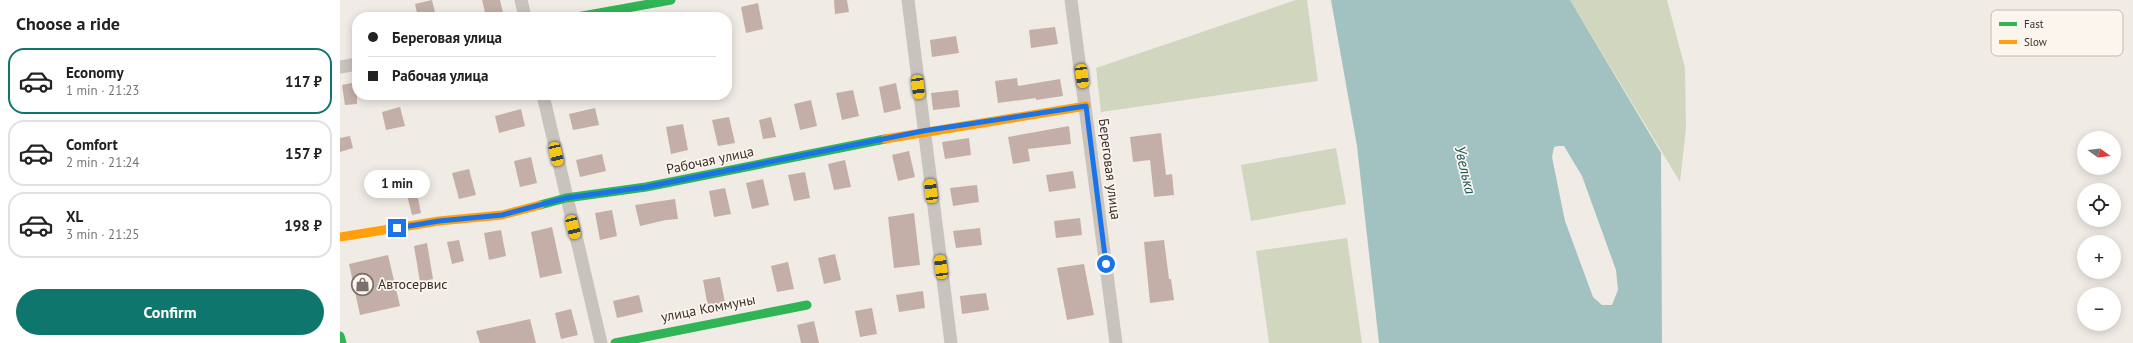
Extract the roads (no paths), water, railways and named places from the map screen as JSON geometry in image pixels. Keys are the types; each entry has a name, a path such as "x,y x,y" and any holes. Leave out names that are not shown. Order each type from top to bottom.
{"street":[{"path":"521,0 524,12"},
{"path":"605,12 671,0"},
{"path":"908,0 923,131 951,343"},
{"name":"Береговая улица","path":"1071,0 1116,343"},
{"path":"340,67 352,65"},
{"path":"544,100 601,343"},
{"name":"Рабочая улица","path":"340,237 439,221 502,215 566,198 646,187 923,131 1086,106"},
{"name":"улица Коммуны","path":"616,343 808,305"},
{"path":"340,336 342,343"}],"water":[{"name":"Увелька","path":"1331,0 1570,0 1661,153 1662,343 1379,343 1357,146","holes":["1564,146 1582,176 1616,270 1618,290 1612,305 1602,305 1593,297 1565,221 1552,157 1554,147"]}],"place":[{"name":"Автосервис","path":"362,284"}]}
